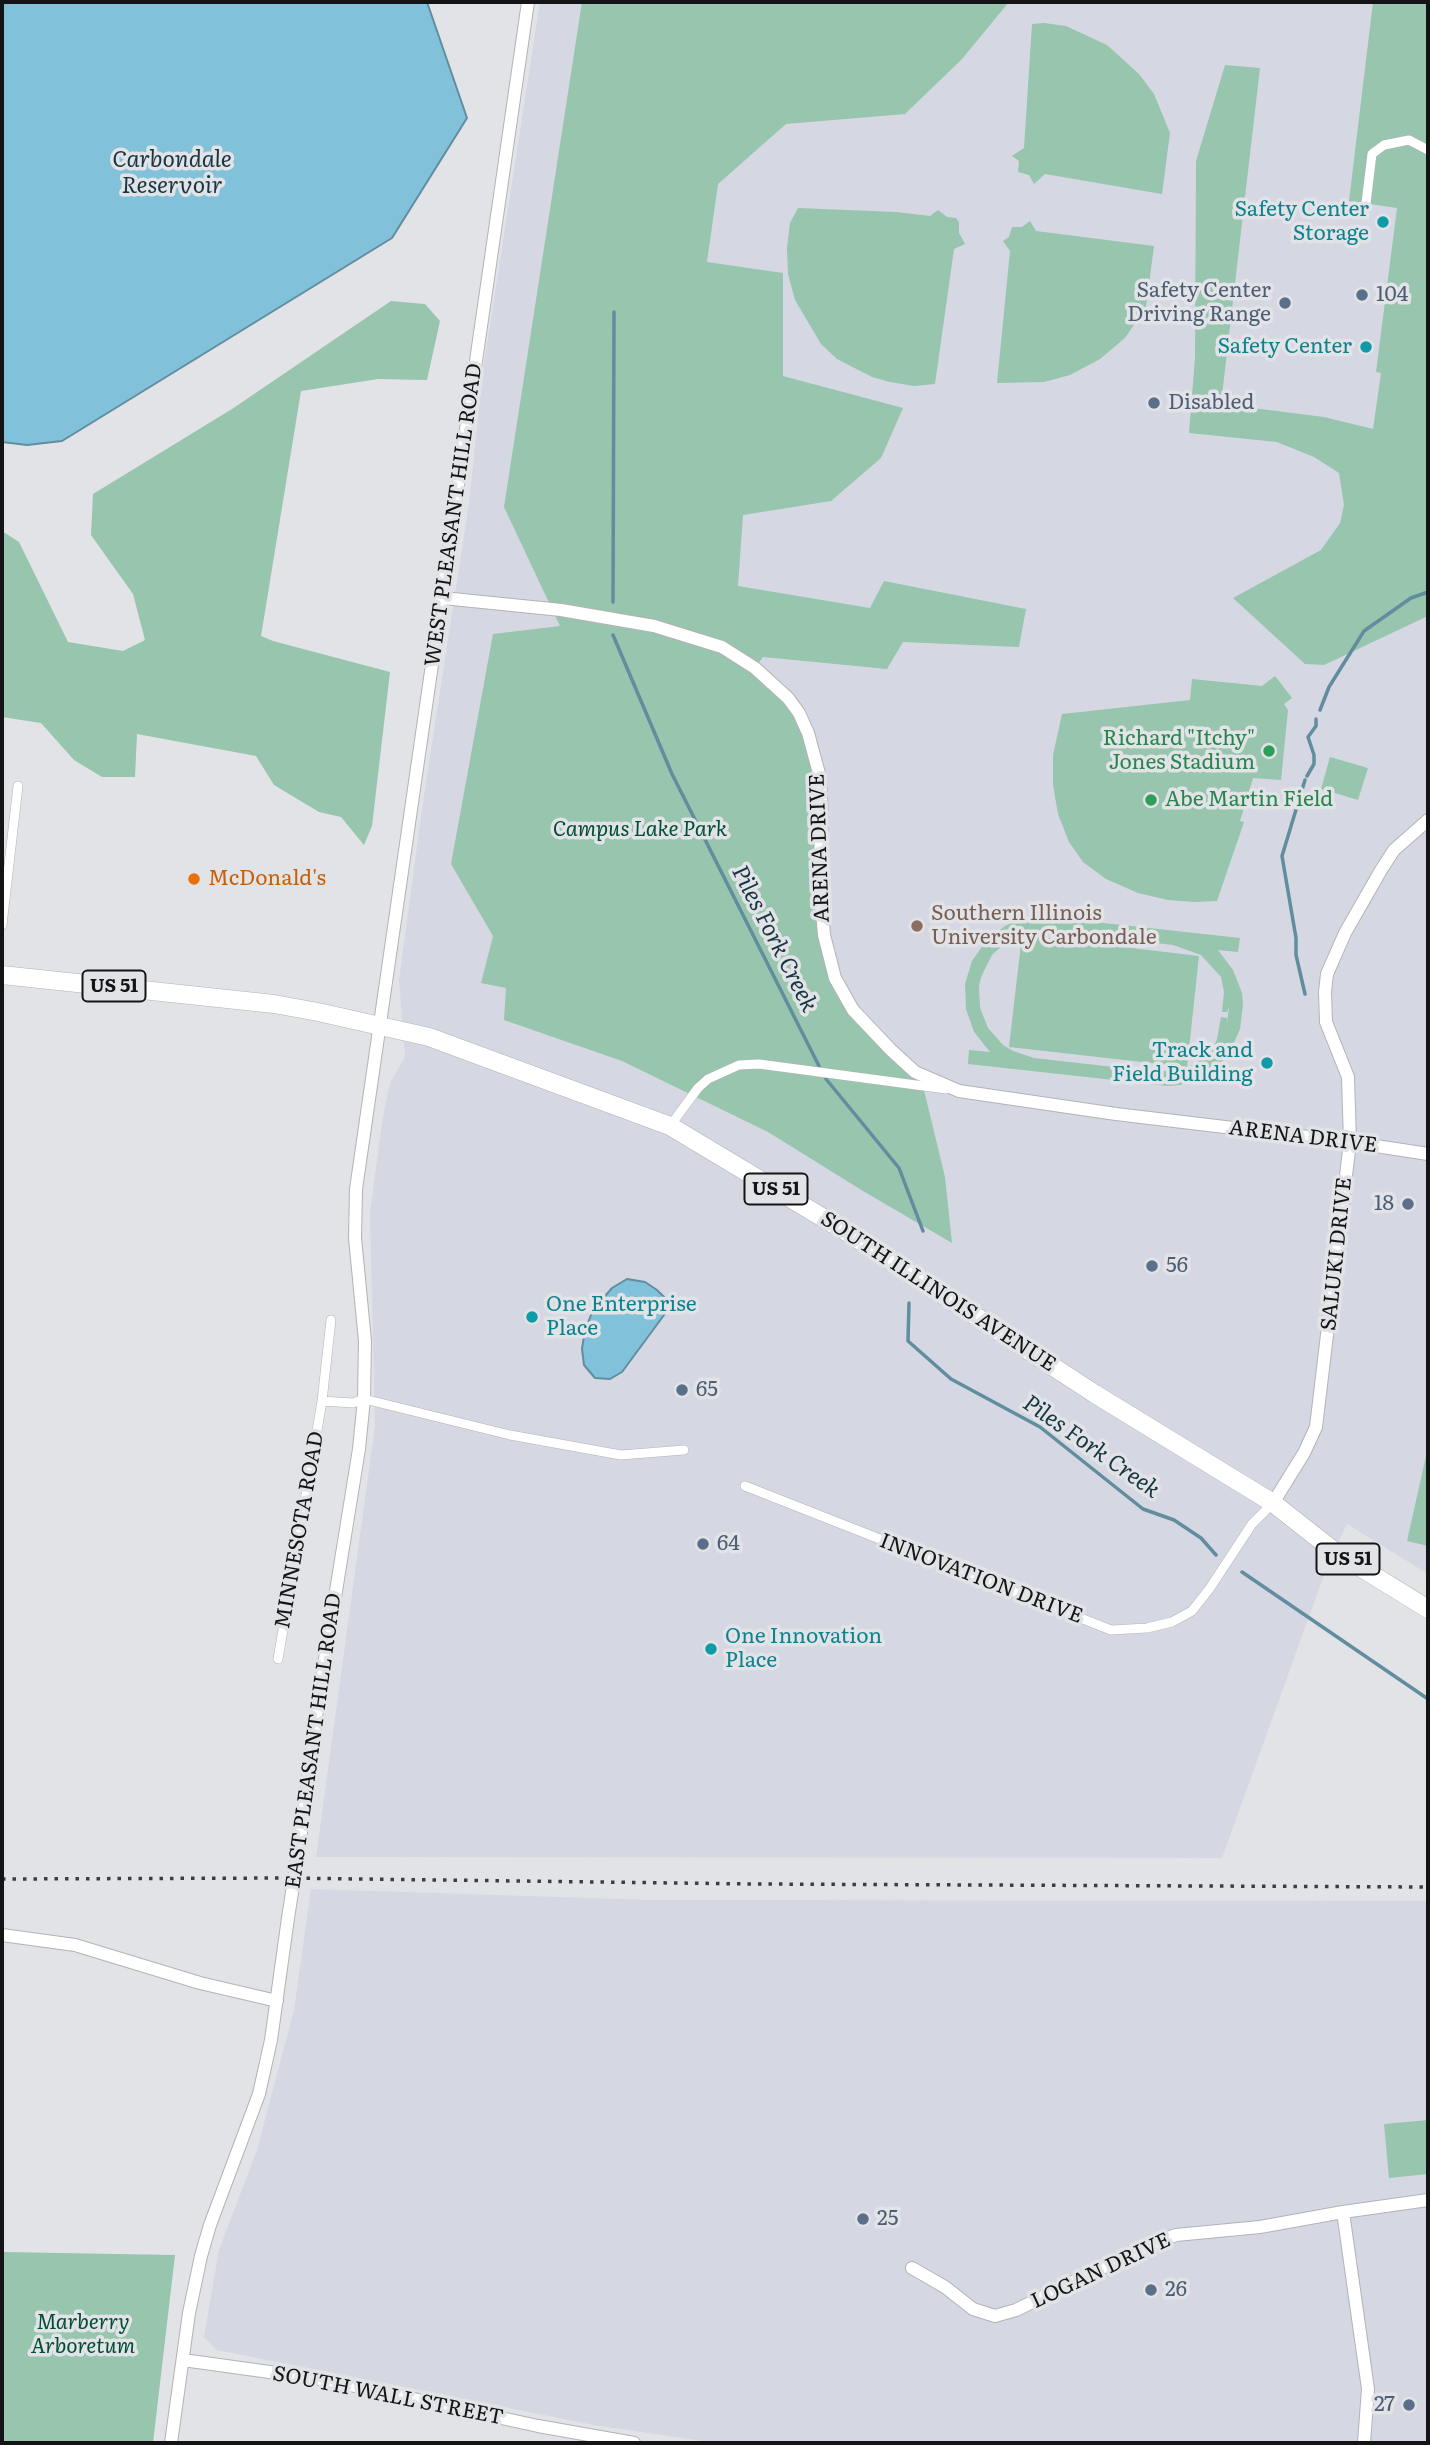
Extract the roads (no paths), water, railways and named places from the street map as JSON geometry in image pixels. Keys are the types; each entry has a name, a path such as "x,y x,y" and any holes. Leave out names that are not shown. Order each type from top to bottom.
{"highway":[{"name":"SOUTH ILLINOIS AVENUE","path":"2,975 274,1004 429,1037 670,1126 845,1231 1095,1394 1273,1503 1334,1551 1428,1609"}],"street":[{"name":"WEST PLEASANT HILL ROAD","path":"378,1027 443,598 528,2"},
{"path":"1366,204 1372,154 1384,145 1409,140 1428,150"},
{"name":"ARENA DRIVE","path":"443,598 561,610 654,626 722,647 755,668 788,698 799,713 808,733 820,777 822,818 819,874 824,935 835,978 853,1010 915,1072 958,1091 1428,1154"},
{"path":"2,925 18,786"},
{"name":"SALUKI DRIVE","path":"1273,1503 1304,1453 1316,1427 1322,1396 1350,1142 1348,1077 1326,1022 1327,974 1345,933 1394,850 1428,820"},
{"name":"EAST PLEASANT HILL ROAD","path":"171,2443 189,2313 201,2256 259,2094 277,2001 320,1689 359,1449 365,1399 365,1341 355,1238 356,1189 378,1027"},
{"path":"670,1126 708,1079 739,1065 759,1064 958,1091"},
{"name":"MINNESOTA ROAD","path":"278,1660 322,1401 331,1320"},
{"path":"365,1399 510,1435 621,1455 684,1450"},
{"name":"MINNESOTA ROAD","path":"322,1401 353,1403 365,1399"},
{"name":"INNOVATION DRIVE","path":"745,1486 1111,1630 1147,1628 1172,1622 1192,1611 1252,1524 1273,1503"},
{"path":"2,1936 75,1945 200,1983 277,2001"},
{"name":"LOGAN DRIVE","path":"912,2267 974,2309 995,2316 1016,2310 1151,2244 1176,2235 1260,2227 1428,2200"},
{"path":"1343,2212 1368,2389 1364,2443"},
{"name":"SOUTH WALL STREET","path":"183,2360 327,2381 538,2426 634,2443"}],"water":[{"name":"Carbondale Reservoir","path":"2,2 427,2 467,118 392,238 62,441 27,445 2,442"},
{"path":"627,1279 645,1282 657,1290 667,1300 667,1311 622,1372 610,1379 595,1378 584,1365 582,1349 585,1330 593,1310 612,1288"}],"waterway":[{"name":"Piles Fork Creek","path":"613,602 614,312"},
{"path":"1320,710 1329,687 1364,631 1411,598 1428,592"},
{"name":"Piles Fork Creek","path":"613,635 672,774 819,1066"},
{"path":"1307,776 1314,764 1308,737 1316,726 1316,719"},
{"path":"1305,780 1282,856 1296,938 1296,955 1305,994"},
{"name":"Piles Fork Creek","path":"826,1079 899,1168 923,1231"},
{"name":"Piles Fork Creek","path":"909,1303 908,1341 951,1379 1040,1427 1143,1509 1174,1520 1201,1538 1216,1555"},
{"name":"Piles Fork Creek","path":"1242,1572 1428,1699"}],"railway":[{"path":"2,1879 282,1878 755,1884 1428,1887"}],"place":[{"name":"Safety Center Storage","path":"1383,222"},
{"name":"104","path":"1362,295"},
{"name":"Safety Center Driving Range","path":"1285,303"},
{"name":"Safety Center","path":"1366,347"},
{"name":"Disabled","path":"1154,403"},
{"name":"Richard \"Itchy\" Jones Stadium","path":"1269,751"},
{"name":"Abe Martin Field","path":"1151,800"},
{"name":"McDonald's","path":"194,879"},
{"name":"Southern Illinois University Carbondale","path":"917,926"},
{"name":"Track and Field Building","path":"1267,1063"},
{"name":"18","path":"1408,1204"},
{"name":"56","path":"1152,1266"},
{"name":"One Enterprise Place","path":"532,1317"},
{"name":"65","path":"682,1390"},
{"name":"64","path":"703,1544"},
{"name":"One Innovation Place","path":"711,1649"},
{"name":"25","path":"863,2219"},
{"name":"26","path":"1151,2290"},
{"name":"27","path":"1409,2405"}],"park label":[{"name":"Campus Lake Park","path":"640,830"},
{"name":"Marberry Arboretum","path":"83,2335"}]}
